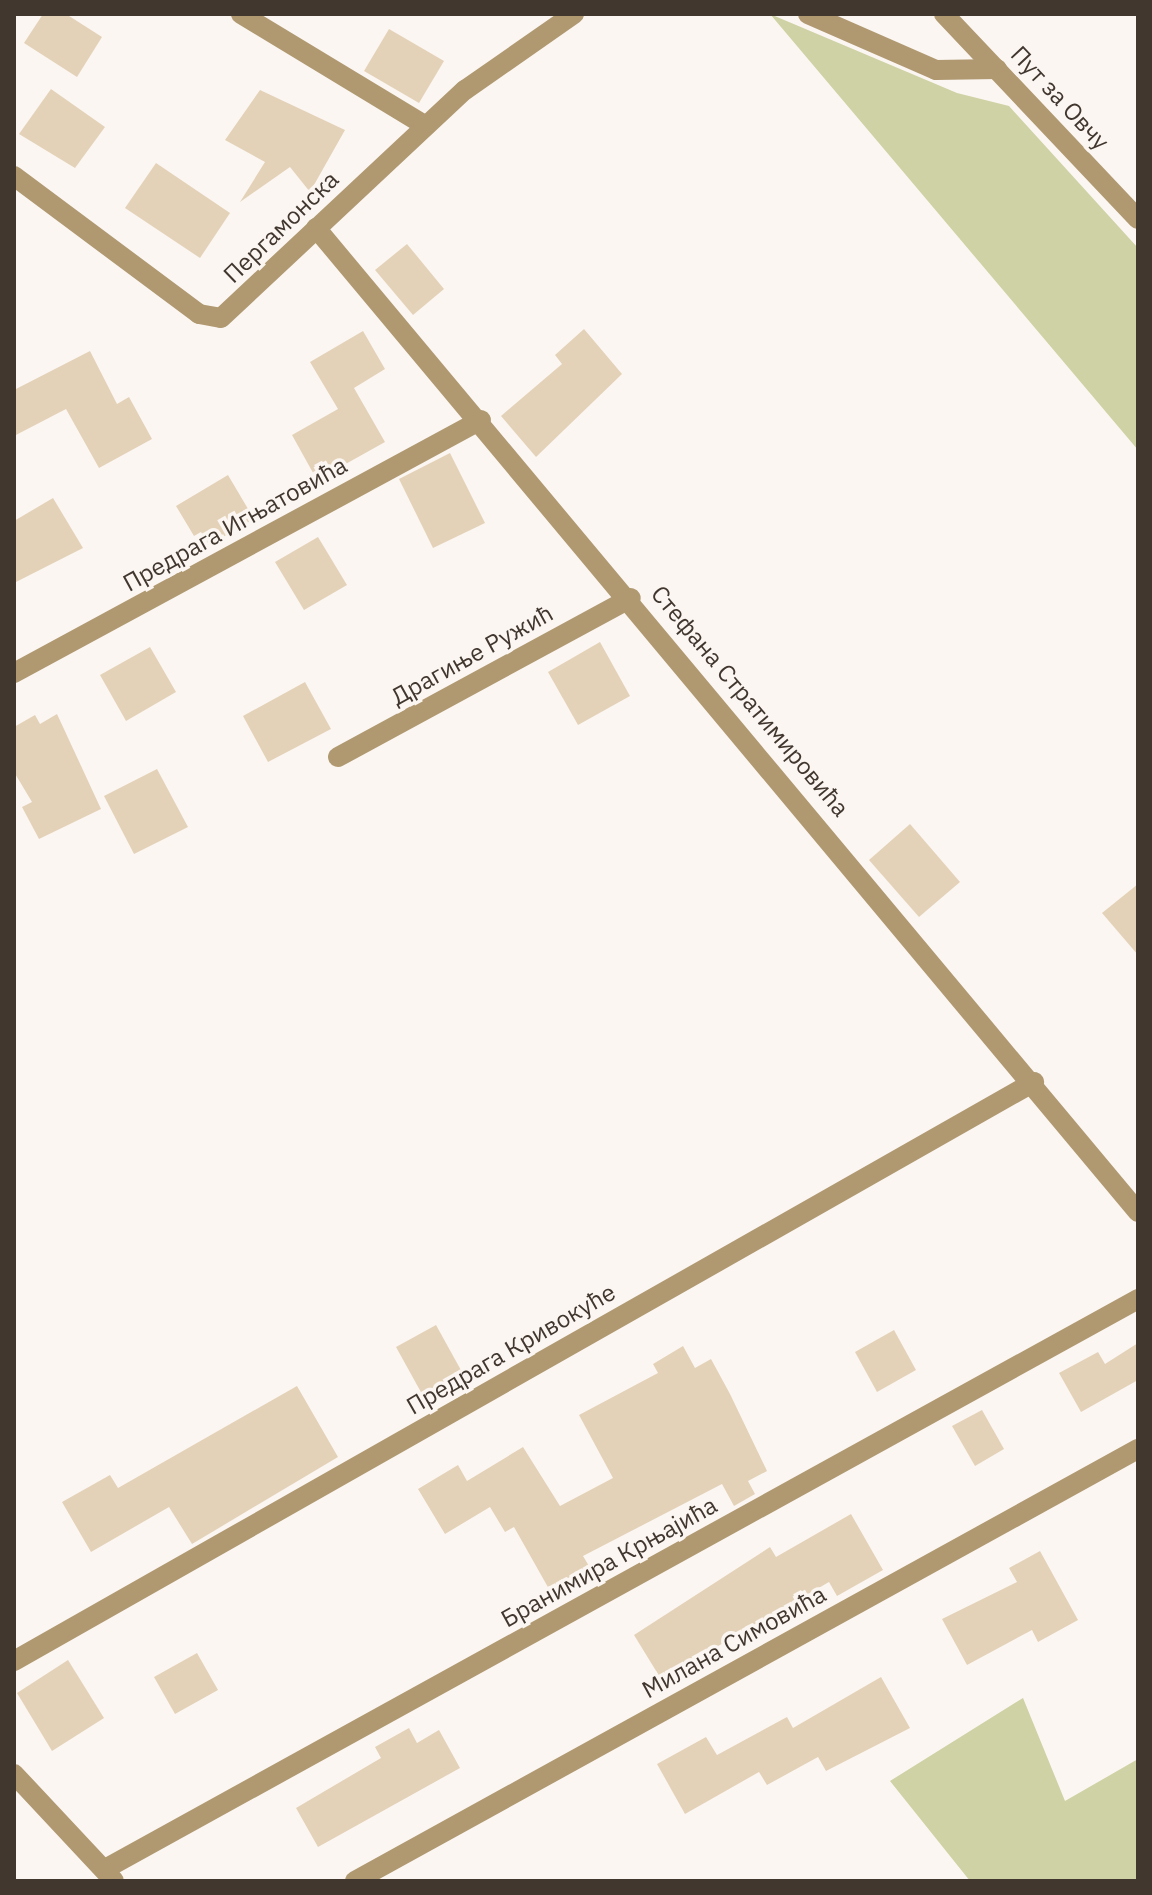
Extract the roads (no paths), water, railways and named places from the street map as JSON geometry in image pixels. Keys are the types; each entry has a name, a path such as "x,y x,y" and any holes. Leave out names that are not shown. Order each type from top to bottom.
{"street":[{"path":"241,14 426,126"},
{"name":"Пергамонска","path":"14,176 211,318 229,313 426,126 574,14"},
{"path":"808,14 936,70 997,69"},
{"name":"Пут за Овчу","path":"944,14 1138,219"},
{"name":"Стефана Стратимировића","path":"316,228 631,598 1034,1082 1138,1212"},
{"name":"Предрага Игњатовића","path":"14,673 481,420"},
{"name":"Драгиње Ружић","path":"338,757 631,598"},
{"name":"Предрага Кривокуће","path":"14,1661 1034,1082"},
{"name":"Бранимира Крњајића","path":"109,1875 1138,1299"},
{"name":"Милана Симовића","path":"355,1881 1138,1449"},
{"path":"14,1774 109,1875"}]}
